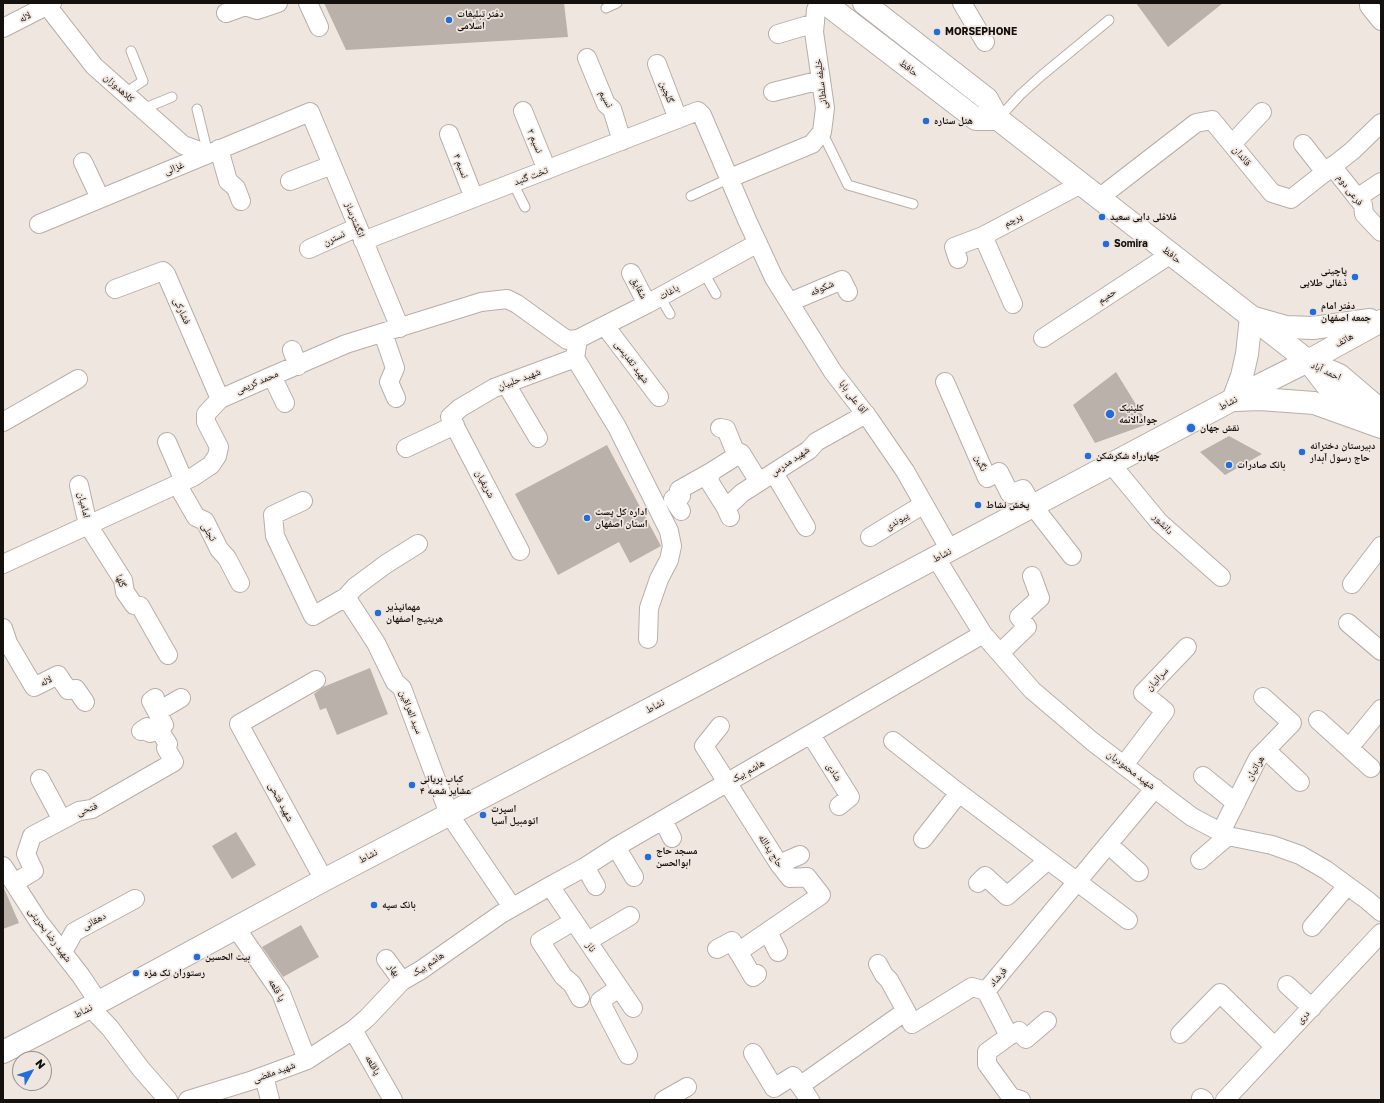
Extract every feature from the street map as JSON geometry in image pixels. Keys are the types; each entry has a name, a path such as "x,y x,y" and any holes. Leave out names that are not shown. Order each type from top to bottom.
{"main road":[{"name":"حافظ","path":"825,3 976,119 998,119"},
{"name":"حافظ","path":"864,3 986,99 998,119 1308,361"},
{"path":"1381,319 1313,328 1286,327 1251,317 1248,354 1233,400 1260,399 1314,403 1381,426"},
{"name":"هاتف","path":"1308,361 1381,319"},
{"name":"نشاط","path":"3,1052 95,1005 324,880 1308,361"},
{"name":"احمد آباد","path":"1308,361 1339,375 1381,410"},
{"name":"احمد آباد","path":"1308,361 1329,388 1381,426"}],"street":[{"path":"226,13 245,6 257,10 278,3"},
{"path":"308,3 319,27"},
{"name":"خلیفه سلطانی","path":"819,3 816,10 814,32 825,108 822,132"},
{"path":"1369,3 1369,6 1381,21"},
{"name":"لاله","path":"3,28 48,4"},
{"name":"کلاهدوزان","path":"48,4 94,66 182,145 213,152"},
{"path":"969,6 985,42"},
{"path":"778,34 815,23"},
{"name":"نسیم","path":"587,58 606,104 612,109 622,141"},
{"name":"گلچین","path":"657,64 678,119"},
{"path":"773,92 821,80"},
{"name":"تخت گنبد","path":"361,234 474,198 698,111 702,115 730,178"},
{"name":"غزالی","path":"38,224 310,112"},
{"name":"انگشترساز","path":"310,112 361,234 391,330 395,368 389,382 396,398"},
{"name":"نسیم ۲","path":"523,112 547,170"},
{"path":"1232,144 1262,112"},
{"name":"قائدان","path":"1099,198 1196,123 1212,120 1272,193 1291,198 1352,151 1381,123"},
{"path":"758,243 730,178 812,144 822,132"},
{"name":"نسیم ۴","path":"449,134 474,198"},
{"name":"فرعی دوم","path":"1303,144 1357,198 1363,205 1364,214 1381,232"},
{"path":"213,152 228,181 236,188 241,201"},
{"path":"83,162 100,198"},
{"path":"290,181 332,165"},
{"path":"1357,198 1381,182"},
{"name":"پرچم","path":"958,259 954,248 983,236 1081,184"},
{"name":"نسترن","path":"309,250 361,234"},
{"path":"983,236 1014,304"},
{"name":"باغات","path":"578,340 758,243"},
{"name":"آقا علی بابا","path":"758,243 774,278 833,372 866,414 905,471 924,504 943,554"},
{"name":"حمیم","path":"1043,338 1171,254"},
{"name":"فشارکی","path":"115,289 158,272 163,271 166,274 220,399"},
{"name":"شقایق","path":"631,273 654,300"},
{"name":"شکوفه","path":"790,302 842,280 848,292"},
{"name":"محمد کریمی","path":"3,564 181,482 211,465 217,456 219,447 206,422 206,414 220,399 272,376 295,358 346,344 481,302 507,298 567,340 578,340"},
{"name":"شهید تقدیسی","path":"605,326 659,397"},
{"path":"578,340 575,358 617,427 668,531 672,546 669,560 659,579 649,608 648,639"},
{"name":"شهید حلبیان","path":"406,448 452,421 460,408 475,398 494,388 575,358"},
{"path":"272,376 285,403"},
{"path":"3,422 78,380"},
{"name":"نگین","path":"945,382 987,478 999,472 1010,494 1023,489 1033,506"},
{"path":"506,384 538,438"},
{"name":"شهید مدرس","path":"706,470 709,481 728,513 742,493 809,450 816,442 866,414"},
{"name":"شریفیان","path":"452,421 520,551"},
{"path":"720,428 726,429 737,456"},
{"name":"تجلی","path":"166,442 196,517 205,521 219,549 227,558 240,583"},
{"path":"682,511 673,499 681,496 679,490 706,470 742,454 766,477 806,526"},
{"name":"دانشور","path":"1112,465 1160,522 1221,577"},
{"name":"امامیان","path":"79,486 88,525"},
{"path":"303,501 274,515 275,536 313,616 346,597 361,582 418,544"},
{"name":"پیوندی","path":"870,537 924,504"},
{"path":"1033,506 1072,556"},
{"name":"گلها","path":"88,525 123,580 124,592 134,605 140,606 168,655"},
{"path":"1352,584 1381,546"},
{"name":"شهید محمودیان","path":"943,554 983,634 1032,690 1093,742 1192,817 1224,834 1272,845 1300,855 1326,870 1381,912"},
{"path":"1000,653 1027,627 1019,617 1040,598 1032,576"},
{"name":"سید العراقین","path":"346,597 376,643 395,682 402,688 449,814"},
{"path":"1348,622 1381,651"},
{"name":"لاله","path":"3,628 8,643 34,687 58,675 68,690 76,689 85,702"},
{"name":"هاشم بیک","path":"353,1030 367,1018 402,981 512,907 585,867 616,847 983,634"},
{"name":"سرائیان","path":"1124,765 1165,711 1143,693 1187,647"},
{"name":"شهید فتحی","path":"316,680 239,724 324,880"},
{"name":"هراتیان","path":"1224,834 1236,803 1258,758 1292,723 1263,696"},
{"path":"141,731 147,727 150,733 159,730 164,725 156,705 181,698"},
{"path":"1349,748 1381,709"},
{"path":"1318,720 1371,768"},
{"name":"حاج یدالله","path":"720,726 704,746 779,864 790,878 807,877 821,895 738,952"},
{"name":"فتحی","path":"14,883 34,871 26,854 32,836 79,811 92,809 174,762 166,748 168,744 159,730"},
{"name":"شادی","path":"811,735 850,797 839,806"},
{"path":"893,741 959,793 1128,920"},
{"path":"1266,750 1300,782"},
{"path":"1203,776 1236,803"},
{"path":"40,779 62,820"},
{"name":"فرشاد","path":"906,1011 912,1024 972,987 986,991 1155,788"},
{"path":"923,839 959,793"},
{"path":"449,814 512,907"},
{"path":"663,820 672,838"},
{"path":"1200,860 1224,834"},
{"path":"1108,844 1139,872"},
{"path":"616,847 634,877"},
{"path":"779,864 800,855"},
{"path":"978,882 985,876 1007,896 1048,860"},
{"name":"شهید رضا بحرینی","path":"3,866 39,922 81,976 95,1005 110,1028 141,1069 168,1100"},
{"path":"585,867 596,886"},
{"name":"ناز","path":"550,886 633,1008"},
{"path":"1312,927 1347,886"},
{"name":"دهقانی","path":"63,952 74,932 135,899"},
{"path":"588,941 630,916"},
{"path":"574,921 540,942 563,976 572,984 580,998"},
{"name":"پا قلعه","path":"236,928 281,993 307,1060"},
{"path":"768,932 778,952"},
{"name":"دری","path":"1225,1100 1381,933"},
{"path":"717,949 732,941 753,977 757,974"},
{"name":"بهار","path":"386,959 402,981"},
{"path":"753,1053 774,1088 793,1076 805,1093 906,1011 889,980 884,975 878,964"},
{"path":"1287,984 1312,1008"},
{"path":"619,988 600,1001 628,1055"},
{"path":"986,991 1009,1036"},
{"path":"1180,1034 1220,993 1275,1047"},
{"path":"1021,1100 1011,1097 987,1064 987,1052 1009,1036 1019,1031 1026,1039 1047,1021"},
{"name":"شهید مقضی","path":"188,1100 264,1076 307,1060 353,1030"},
{"name":"پاقلعه","path":"353,1030 393,1100"},
{"path":"264,1076 270,1100"},
{"path":"664,1100 687,1087"}],"lane":[{"path":"606,8 617,3"},
{"path":"998,119 1020,95 1041,76 1109,20"},
{"path":"125,93 144,81 131,51"},
{"path":"143,109 172,97"},
{"path":"197,109 213,152"},
{"path":"822,132 848,185 914,204"},
{"path":"691,196 730,178"},
{"path":"513,183 525,207"},
{"path":"704,273 716,294"},
{"path":"654,300 670,314"}],"building":[{"name":"دفتر تبلیغات اسلامی","path":"324,3 564,3 568,37 346,50"},
{"path":"1136,3 1223,3 1168,47"},
{"name":"کلینیک جوادالائمه","path":"1116,372 1148,424 1095,443 1073,405"},
{"name":"بانک صادرات","path":"1229,436 1262,454 1225,475 1200,452"},
{"name":"اداره کل پست استان اصفهان","path":"607,445 661,546 630,563 619,542 558,575 515,494"},
{"path":"370,668 388,714 337,735 326,708 320,710 314,694 323,687"},
{"path":"236,832 256,865 232,879 212,846"},
{"path":"3,886 19,923 3,929"},
{"path":"301,925 319,957 283,977 262,947"}],"place":[{"name":"دفتر تبلیغات اسلامی","path":"449,20"},
{"name":"MORSEPHONE","path":"937,32"},
{"name":"هتل ستاره","path":"926,121"},
{"name":"فلافلی دایی سعید","path":"1102,217"},
{"name":"Somira","path":"1106,244"},
{"name":"پاچینی ذغالی طلایی","path":"1355,277"},
{"name":"دفتر امام جمعه اصفهان","path":"1313,312"},
{"name":"کلینیک جوادالائمه","path":"1110,414"},
{"name":"نقش جهان","path":"1191,428"},
{"name":"دبیرستان دخترانه حاج رسول آبدار","path":"1302,452"},
{"name":"چهارراه شکرشکن","path":"1088,456"},
{"name":"بانک صادرات","path":"1229,465"},
{"name":"پخش نشاط","path":"978,505"},
{"name":"اداره کل پست استان اصفهان","path":"587,518"},
{"name":"مهمانپذیر هریتیج اصفهان","path":"378,613"},
{"name":"کباب بریانی عشایر شعبه ۴","path":"412,785"},
{"name":"اسپرت اتومبیل آسیا","path":"483,815"},
{"name":"مسجد حاج ابوالحسن","path":"648,857"},
{"name":"بانک سپه","path":"374,905"},
{"name":"بیت الحسین","path":"197,957"},
{"name":"رستوران تک مزه","path":"136,973"}]}
